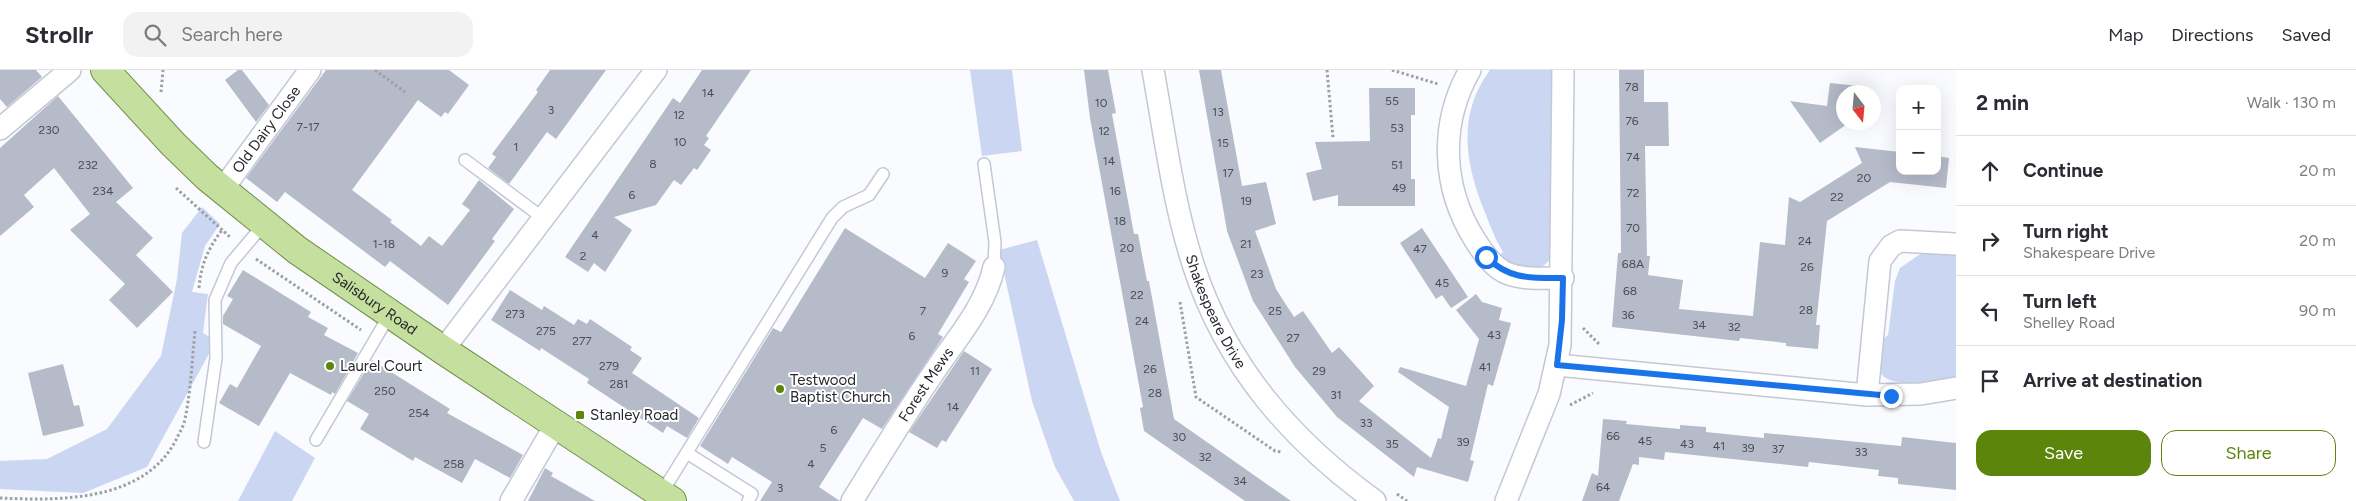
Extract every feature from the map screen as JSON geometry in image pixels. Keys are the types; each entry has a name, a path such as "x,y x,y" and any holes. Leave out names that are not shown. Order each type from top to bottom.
{"main road":[{"name":"Salisbury Road","path":"105,70 173,144 231,198 297,250 443,350 666,498"}],"street":[{"path":"0,129 70,70"},
{"name":"Old Dairy Close","path":"231,198 310,70"},
{"path":"443,350 656,70"},
{"name":"Shakespeare Drive","path":"1153,70 1185,236 1198,276 1219,326 1238,359 1285,424 1340,476 1383,496"},
{"path":"1470,70 1460,91 1449,128 1446,151 1449,178 1464,223 1486,257 1497,267 1509,274 1536,278 1563,278"},
{"path":"1506,501 1546,402 1557,365 1562,320 1563,278 1563,70"},
{"path":"1867,395 1878,274 1885,252 1900,241 1956,244"},
{"name":"Forest Mews","path":"852,501 932,375 979,307 990,288 994,267"},
{"path":"1557,365 1867,395 1921,394 1956,388"},
{"path":"511,501 556,424"}],"lane":[{"path":"465,160 543,218"},
{"path":"984,164 995,242 994,267"},
{"path":"666,498 687,453 832,218 843,207 869,195 883,174"},
{"path":"204,442 216,358 215,300 231,263 264,224"},
{"path":"316,440 390,314"},
{"path":"687,453 752,494 748,501"}],"path":[{"path":"375,70 405,92"},
{"path":"1327,70 1333,138"},
{"path":"1392,70 1460,91"},
{"path":"198,291 200,271 206,250 231,198"},
{"path":"1179,294 1196,397 1275,451 1290,454"},
{"path":"1582,327 1605,351"},
{"path":"0,498 97,497 126,489 148,476 170,453 185,420 195,330"},
{"path":"1564,408 1594,393"},
{"path":"1383,496 1407,501"}],"shaded area":[{"path":"970,70 1012,70 1022,151 982,156"},
{"path":"1490,70 1555,70 1553,254 1542,267 1535,269 1527,269 1496,258 1503,252 1488,221 1472,174 1469,157 1469,121 1472,104 1479,87"},
{"path":"202,207 220,224 205,246 192,292 208,294 203,333 216,341 147,467 83,493 0,489 0,461 47,459 107,429 161,356 177,279 182,233"},
{"path":"1037,240 1101,452 1120,501 1074,501 1055,467 1032,401 999,250"},
{"path":"1929,248 1956,251 1956,377 1914,383 1892,381 1884,377 1879,370 1878,360 1879,343 1888,335 1895,281 1900,268"},
{"path":"275,431 315,458 292,501 238,501"}],"building":[{"path":"0,70 36,70 42,77 7,107 0,99"},
{"path":"238,70 242,70 269,105 256,122 225,80"},
{"path":"326,70 449,70 469,85 448,114 445,112 441,117 418,100 352,190 392,220 390,222 421,246 429,236 442,246 470,210 462,204 479,180 514,209 492,239 495,241 448,305 390,261 385,267 285,192 277,202 246,178"},
{"path":"550,70 606,70 556,139 547,132 509,184 488,168 496,157 492,154 538,92 536,90"},
{"path":"702,70 751,70 706,136 709,138 704,145 711,150 697,170 694,168 681,185 674,180 656,205 614,217 632,230 605,272 594,263 588,272 565,257 673,98 680,103"},
{"path":"1084,70 1108,70 1116,113 1112,114 1134,234 1138,234 1147,281 1149,281 1174,419 1291,501 1245,501 1144,431 1140,408 1143,407 1090,118"},
{"path":"1199,70 1221,70 1242,186 1266,182 1276,224 1255,231 1276,289 1294,317 1303,311 1332,353 1339,347 1374,386 1359,401 1431,458 1438,438 1441,439 1449,407 1398,372 1400,367 1466,386 1479,339 1456,310 1476,294 1482,302 1502,308 1499,320 1511,323 1493,386 1488,384 1470,460 1474,461 1468,482 1417,467 1414,477 1337,417 1295,367 1253,301 1227,231"},
{"path":"1619,70 1644,70 1644,102 1668,102 1669,146 1645,146 1647,256 1650,256 1648,275 1683,280 1679,309 1753,316 1760,242 1785,245 1789,197 1800,202 1862,163 1855,147 1896,152 1896,175 1941,175 1941,157 1949,158 1946,188 1890,182 1827,221 1816,325 1820,325 1818,349 1740,338 1739,341 1612,327 1618,253 1621,253"},
{"path":"1830,83 1849,85 1836,85 1836,130 1839,130 1820,143 1790,101 1827,106"},
{"path":"1369,88 1415,88 1415,115 1411,115 1411,179 1415,179 1415,206 1338,206 1338,195 1313,201 1306,173 1322,169 1315,142 1370,141"},
{"path":"58,96 133,188 116,202 153,238 136,255 173,292 137,328 109,300 125,284 70,230 90,214 54,168 24,195 34,207 0,236 0,148"},
{"path":"845,228 925,278 948,243 976,261 964,279 969,282 938,334 943,337 882,429 863,418 819,487 840,501 760,501 772,482 732,457 728,464 700,446 773,328 781,332"},
{"path":"1422,228 1468,297 1451,308 1442,295 1436,299 1400,243"},
{"path":"243,270 311,312 308,317 328,328 324,335 358,353 335,394 332,392 331,395 290,373 259,426 219,403 230,384 237,388 261,346 223,324 223,316 233,299 227,296"},
{"path":"510,290 542,310 544,306 574,325 578,319 587,324 590,319 632,347 630,350 642,358 632,373 699,418 687,438 667,426 663,433 587,383 589,379 541,348 540,351 491,320"},
{"path":"964,351 992,369 946,442 942,440 937,448 909,432"},
{"path":"372,360 450,409 447,413 523,455 510,478 475,459 462,483 415,457 413,461 360,429 369,414 347,401"},
{"path":"63,364 74,406 79,405 84,426 43,436 28,373"},
{"path":"1603,419 1627,421 1626,424 1680,429 1680,425 1706,427 1706,432 1764,438 1764,433 1901,446 1902,437 1956,443 1956,490 1898,484 1898,478 1878,476 1879,470 1809,462 1808,467 1665,452 1664,460 1639,457 1639,465 1633,464 1619,501 1582,501 1592,473 1598,476"},
{"path":"545,468 553,473 551,476 595,501 528,501"}],"place":[{"name":"Laurel Court","path":"330,366"},
{"name":"Testwood Baptist Church","path":"780,389"},
{"name":"Stanley Road","path":"580,415"}],"route":[{"path":"1486,257 1497,267 1509,274 1536,278 1563,278 1562,320 1557,365 1891,396"}]}
